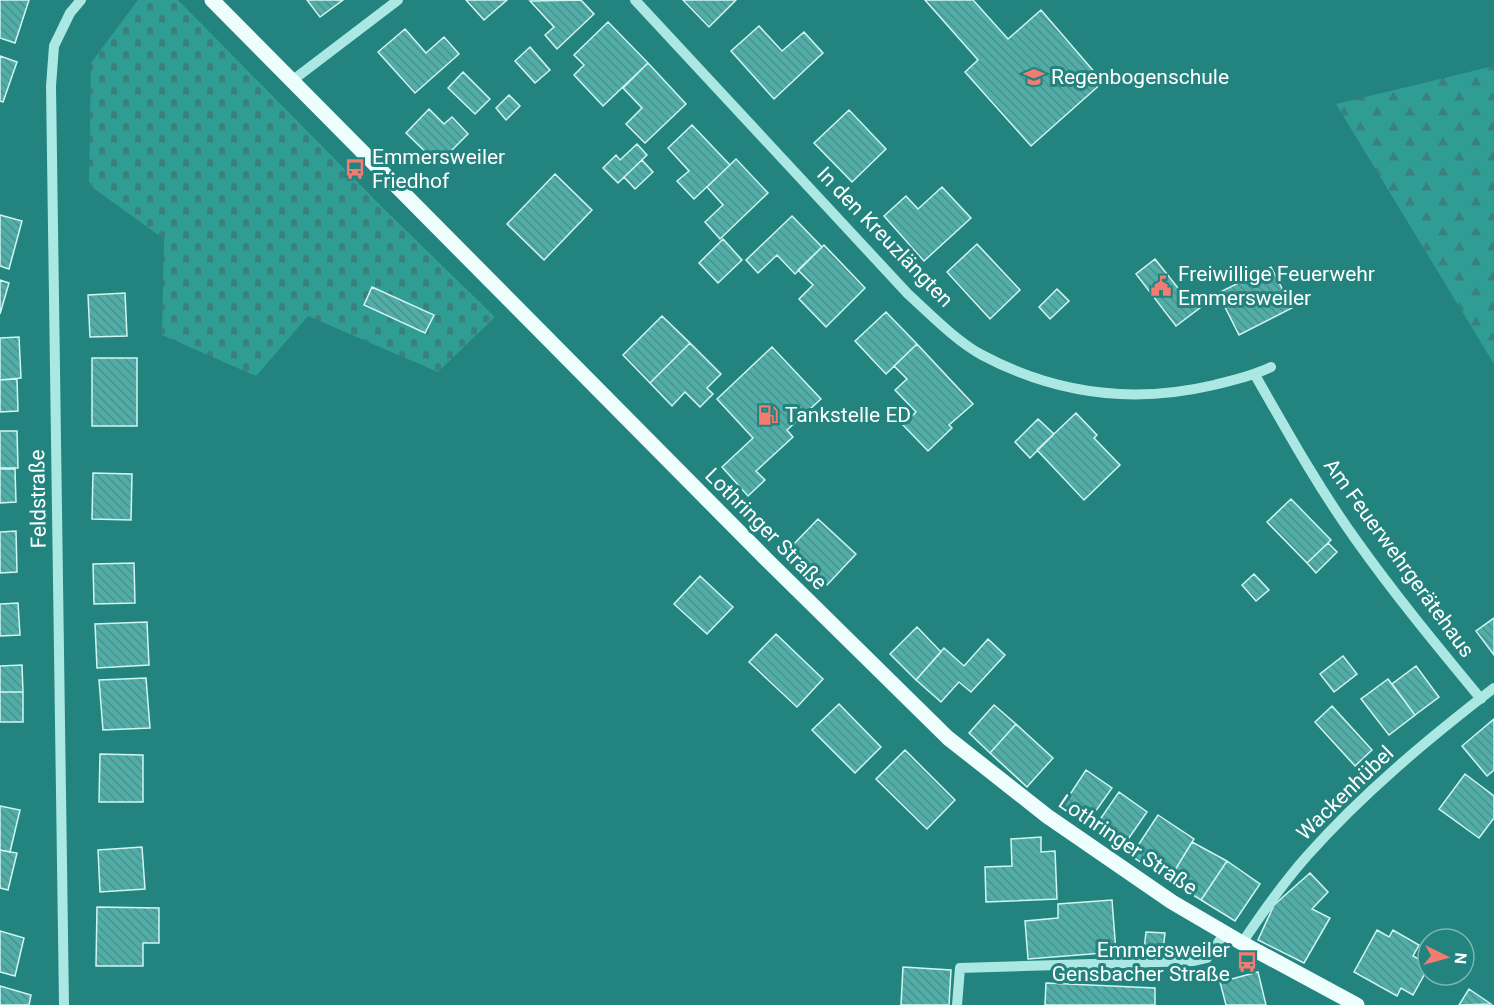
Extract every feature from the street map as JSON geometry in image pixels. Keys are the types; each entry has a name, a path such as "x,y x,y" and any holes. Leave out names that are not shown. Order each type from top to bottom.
{"main road":[{"name":"Lothringer Straße","path":"212,0 948,738 1000,781 1106,858 1172,902 1356,1005"}],"street":[{"name":"Feldstraße","path":"64,1005 51,86 54,46 70,13 81,0"},
{"path":"293,81 398,0"},
{"name":"In den Kreuzlängten","path":"635,0 908,294 948,330 981,355 1024,374 1065,388 1102,394 1151,395 1188,391 1255,375 1271,367"},
{"name":"Am Feuerwehrgerätehaus","path":"1255,375 1307,466 1355,539 1412,615 1481,699"},
{"name":"Wackenhübel","path":"1242,943 1279,889 1307,856 1385,777 1494,688"},
{"path":"957,1005 960,968 1194,961 1207,958 1225,933"}],"green space":[{"path":"138,0 178,0 382,207 495,317 438,372 308,316 256,376 162,335 164,239 89,185 91,63"},
{"path":"1494,66 1494,364 1336,104"}],"building":[{"path":"0,0 29,0 15,43 0,38"},
{"path":"307,0 343,0 320,17"},
{"path":"466,0 507,0 484,20"},
{"path":"581,0 594,14 557,49 545,35 554,27 530,1"},
{"path":"683,0 736,0 709,27"},
{"name":"Regenbogenschule","path":"925,0 973,0 1008,39 1041,10 1103,82 1031,146 965,72 978,60"},
{"path":"608,22 648,63 603,106 574,75 584,65 574,55"},
{"path":"759,26 782,51 804,32 823,53 774,99 731,51"},
{"path":"405,29 426,53 444,37 459,54 415,93 378,52"},
{"path":"530,47 550,70 535,83 515,61"},
{"path":"0,56 17,62 3,102 0,101"},
{"path":"648,63 686,104 645,143 626,124 642,108 623,88"},
{"path":"463,72 490,99 475,114 448,88"},
{"path":"509,95 520,106 506,120 496,108"},
{"path":"429,109 444,124 452,117 468,134 438,164 406,133"},
{"path":"849,110 886,149 852,182 814,143"},
{"path":"692,125 730,165 694,199 677,181 689,171 668,148"},
{"path":"637,144 647,155 618,183 603,168 616,155 620,160"},
{"path":"736,159 768,193 720,239 705,222 723,205 707,187"},
{"path":"642,160 653,172 635,189 624,177"},
{"path":"555,174 592,210 544,260 507,224"},
{"path":"942,187 971,218 924,261 884,216 906,196 918,209"},
{"path":"0,215 22,221 9,269 0,266"},
{"path":"792,216 822,247 795,274 777,255 758,273 746,260"},
{"path":"723,239 742,260 718,283 699,263"},
{"path":"977,244 1020,290 990,319 947,272"},
{"path":"824,245 865,288 826,327 799,299 813,285 798,270"},
{"name":"Freiwillige Feuerwehr Emmersweiler","path":"1155,259 1189,302 1194,298 1201,307 1176,326 1136,274"},
{"path":"1271,267 1292,308 1239,335 1218,293"},
{"path":"0,280 9,283 0,314"},
{"path":"372,287 434,315 425,333 364,305"},
{"path":"1057,289 1069,301 1050,319 1039,307"},
{"path":"125,293 127,336 90,337 88,295"},
{"path":"886,312 917,344 886,374 855,341"},
{"path":"662,316 690,343 650,383 623,355"},
{"path":"19,337 21,378 0,380 0,338"},
{"path":"690,343 721,374 707,388 713,394 700,407 685,392 672,406 650,383"},
{"path":"917,344 973,404 949,425 952,428 928,451 903,425 916,412 895,390 907,379 894,366"},
{"name":"Tankstelle ED","path":"772,347 821,399 787,430 793,437 756,471 765,480 748,496 722,467 753,438 717,399"},
{"path":"92,358 137,358 137,426 92,426"},
{"path":"17,379 18,411 0,412 0,380"},
{"path":"1076,413 1097,435 1094,438 1120,465 1084,500 1037,450"},
{"path":"1038,419 1054,434 1030,458 1015,442"},
{"path":"0,431 17,431 18,468 0,468"},
{"path":"0,469 15,469 16,502 0,503"},
{"path":"93,473 132,474 131,520 92,519"},
{"path":"1291,499 1331,540 1307,563 1267,522"},
{"path":"818,519 856,554 827,585 789,549"},
{"path":"16,531 17,572 0,573 0,532"},
{"path":"1328,543 1337,552 1316,573 1307,563"},
{"path":"134,563 135,603 94,604 93,564"},
{"path":"1254,574 1269,590 1256,601 1242,585"},
{"path":"700,576 733,607 707,634 674,604"},
{"path":"18,603 20,635 0,636 0,604"},
{"path":"1494,618 1494,655 1476,631"},
{"path":"147,622 149,665 97,668 95,624"},
{"path":"917,627 941,652 916,680 890,654"},
{"path":"776,634 823,679 797,707 749,662"},
{"path":"988,639 1005,655 971,692 959,682 941,702 916,680 944,648 964,666"},
{"path":"1343,656 1357,674 1334,692 1320,674"},
{"path":"22,665 23,692 0,692 0,666"},
{"path":"1416,666 1439,697 1415,715 1392,684"},
{"path":"146,678 150,728 103,730 99,680"},
{"path":"1388,679 1415,715 1389,735 1361,699"},
{"path":"0,692 23,692 23,722 0,722"},
{"path":"839,704 881,747 855,773 812,730"},
{"path":"994,705 1016,724 990,753 969,733"},
{"path":"1332,706 1372,750 1355,766 1315,722"},
{"path":"1494,719 1494,770 1487,776 1462,746"},
{"path":"1016,724 1053,758 1027,787 990,753"},
{"path":"905,750 955,800 927,829 876,779"},
{"path":"100,754 143,755 143,802 99,802"},
{"path":"1086,770 1112,788 1088,822 1063,805"},
{"path":"1465,774 1494,796 1494,818 1479,838 1439,809"},
{"path":"1119,792 1147,812 1122,848 1094,828"},
{"path":"0,806 20,810 10,852 0,850"},
{"path":"1158,815 1194,839 1169,880 1131,856"},
{"path":"1041,837 1041,852 1055,851 1057,899 986,902 985,867 1012,866 1011,839"},
{"path":"1192,842 1227,861 1201,900 1169,880"},
{"path":"142,847 145,889 100,892 98,850"},
{"path":"0,850 17,853 8,890 0,888"},
{"path":"1227,861 1260,884 1235,921 1201,900"},
{"path":"1310,873 1328,892 1312,909 1330,918 1304,963 1258,940 1274,905"},
{"path":"1112,900 1116,952 1028,959 1025,921 1058,918 1058,904"},
{"path":"97,907 159,908 159,943 143,943 143,966 96,966"},
{"path":"1377,930 1389,937 1393,930 1416,943 1413,956 1416,958 1417,987 1413,995 1401,988 1397,996 1354,972"},
{"path":"0,931 24,938 15,976 0,972"},
{"path":"1146,932 1165,933 1163,951 1144,950"},
{"path":"903,967 951,970 949,1005 901,1005"},
{"path":"1258,972 1266,1005 1226,1005 1220,982"},
{"path":"1046,983 1155,988 1155,1005 1045,1005"},
{"path":"0,986 31,995 29,1005 0,1005"},
{"path":"1469,989 1491,1004 1459,1005"}],"place":[{"name":"Regenbogenschule","path":"1034,77"},
{"name":"Emmersweiler Friedhof","path":"355,169"},
{"name":"Freiwillige Feuerwehr Emmersweiler","path":"1161,286"},
{"name":"Tankstelle ED","path":"768,415"},
{"name":"Emmersweiler Gensbacher Straße","path":"1247,962"}]}
